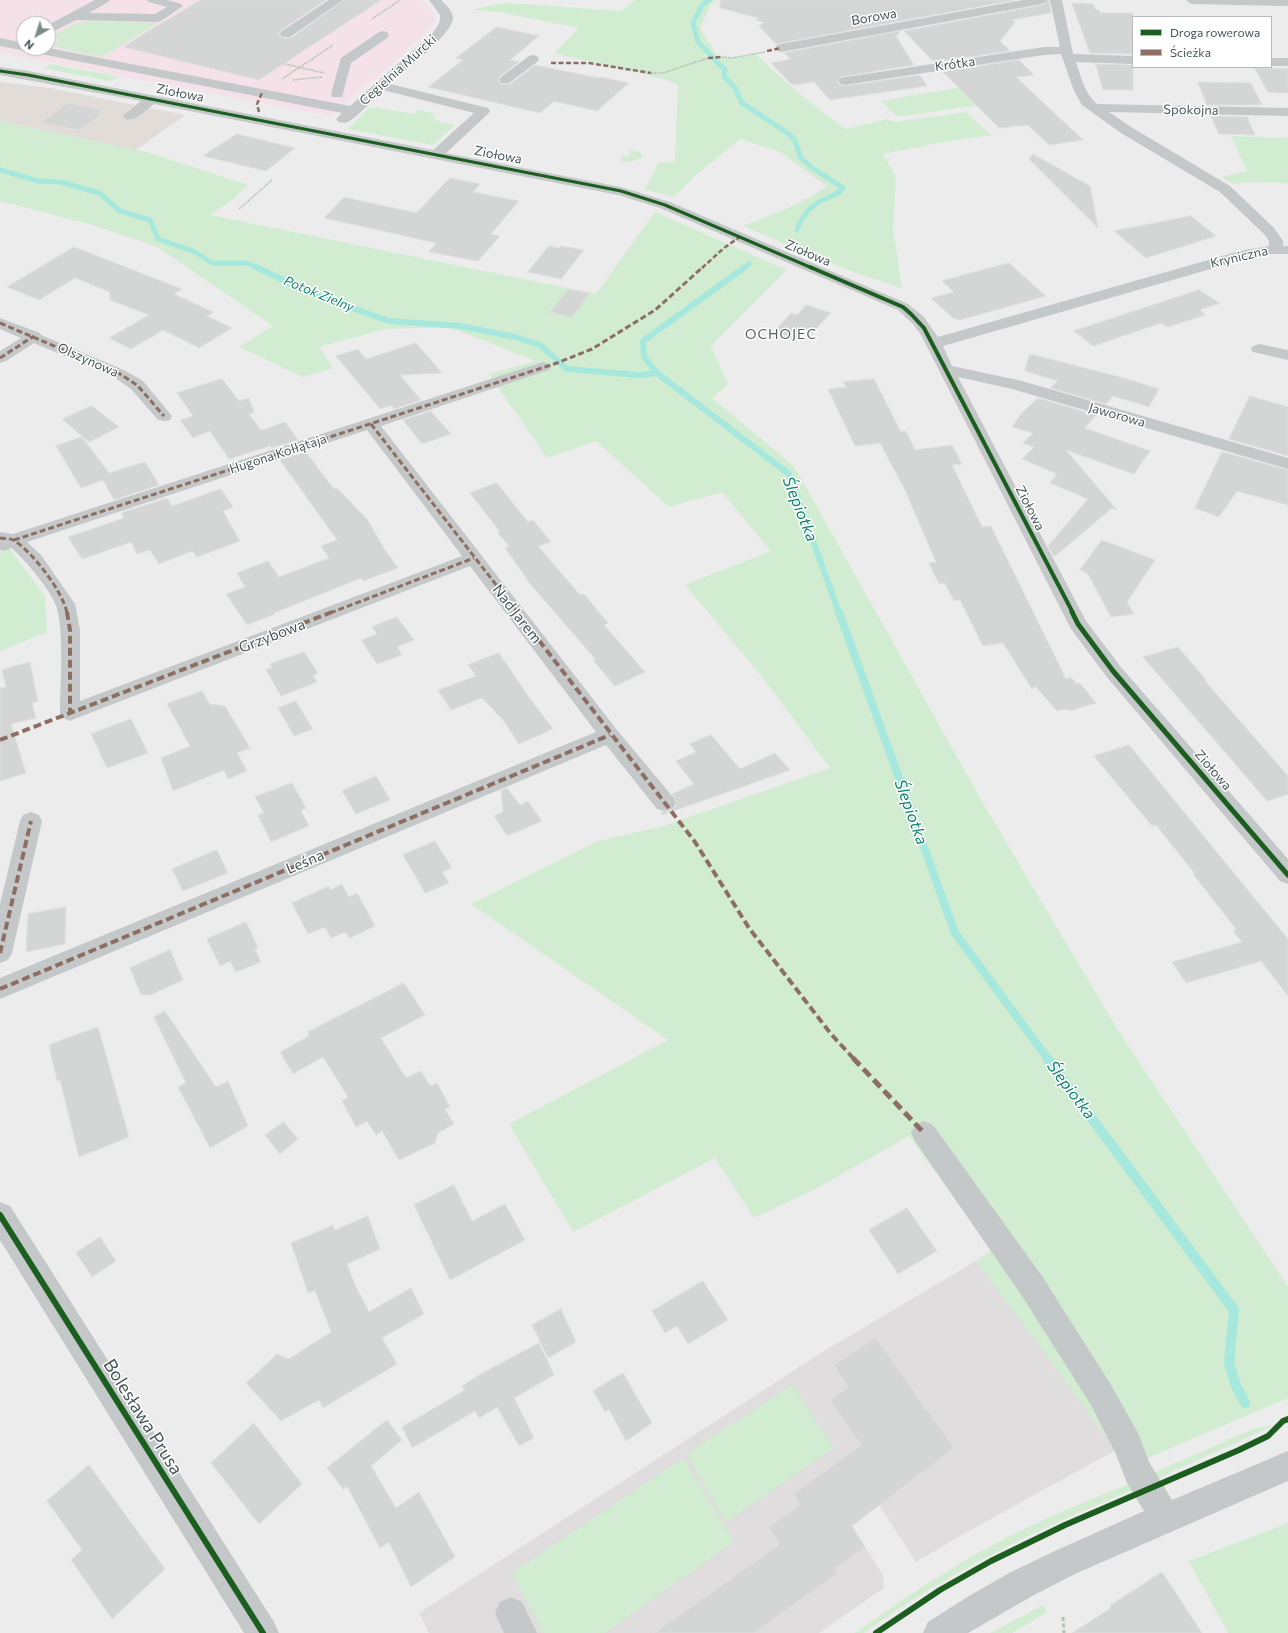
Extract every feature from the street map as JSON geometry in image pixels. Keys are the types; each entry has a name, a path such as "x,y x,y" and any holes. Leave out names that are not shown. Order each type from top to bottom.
{"street":[{"path":"56,26 104,0"},
{"path":"74,16 157,18 178,6 153,0"},
{"path":"286,34 337,0"},
{"name":"Cegielnia Murcki","path":"327,133 354,111 435,38 443,28 447,19 446,12 435,0"},
{"name":"Borowa","path":"781,48 1042,0"},
{"name":"Kryniczna","path":"933,344 1245,254 1282,250 1269,231 1225,189 1126,130 1094,108 1080,91 1068,54 1056,0"},
{"path":"1192,0 1288,2"},
{"path":"337,94 345,61 382,35"},
{"path":"0,53 16,49"},
{"name":"Krótka","path":"844,81 1044,51 1132,60"},
{"path":"0,71 16,52"},
{"path":"56,55 354,111"},
{"path":"505,80 534,59"},
{"path":"1272,62 1288,62"},
{"name":"Ziołowa","path":"0,71 28,75 437,154 621,191 665,204 892,301 916,316 927,329 946,370 1078,624 1114,671 1288,875"},
{"name":"Ziołowa","path":"0,77 28,75"},
{"path":"381,86 483,111 437,154"},
{"path":"130,116 152,99"},
{"name":"Spokojna","path":"1094,108 1288,112"},
{"name":"Olszynowa","path":"0,323 34,336 120,374 137,385 164,416"},
{"path":"0,358 34,336"},
{"path":"1259,349 1288,356"},
{"name":"Hugona Kołłątaja","path":"4,542 543,367"},
{"name":"Jaworowa","path":"946,370 1016,386 1288,464"},
{"name":"Nad Jarem","path":"371,424 665,803"},
{"name":"Grzybowa","path":"4,542 34,559 65,604 70,630 70,713 474,558"},
{"name":"Leśna","path":"0,989 610,734"},
{"path":"0,953 31,820"},
{"path":"924,1133 1028,1280 1101,1395 1128,1446 1138,1472 1166,1518"},
{"name":"Bolesława Prusa","path":"0,1215 263,1633"},
{"path":"939,1633 966,1615 1026,1581 1102,1545 1288,1466"}],"path":[{"path":"368,21 400,0"},
{"path":"322,78 282,80 337,42"},
{"path":"722,57 732,58 767,51"},
{"path":"651,73 663,73 708,58"},
{"path":"284,64 299,67"},
{"path":"239,209 272,180"},
{"path":"1064,1617 1064,1633"}],"shaded area":[{"path":"0,0 422,0 433,12 436,22 398,59 330,116 0,53"},
{"path":"0,82 50,88 185,115 136,150 0,121"},
{"path":"976,1261 1116,1450 967,1532 916,1562 879,1505 852,1526 883,1575 884,1588 819,1633 429,1633 419,1613 824,1351"}],"green space":[{"path":"635,0 716,0 711,4 700,28 718,57 758,56 800,94 846,129 888,119 894,122 966,112 991,135 944,142 883,154 896,177 893,230 902,288 856,273 743,226 797,204 827,186 780,152 740,139 698,173 674,197 645,189 659,162 675,162 678,85 664,79 554,53 579,28 498,12 472,10 506,3 621,11"},
{"path":"91,21 158,23 102,57 56,47 56,43 61,40 56,39 56,34 75,24"},
{"path":"50,64 120,77 109,81 43,68"},
{"path":"980,84 999,102 897,117 881,101"},
{"path":"370,107 414,114 418,110 435,114 434,120 455,125 433,145 348,129"},
{"path":"0,121 146,152 248,185 231,201 210,215 596,294 655,212 787,270 711,346 728,384 712,398 794,466 984,805 1116,1027 1288,1287 1288,1398 1131,1465 1116,1450 976,1261 992,1250 909,1136 817,1188 754,1218 715,1158 573,1232 509,1124 668,1040 471,904 598,841 664,826 830,768 763,678 685,585 771,551 722,492 669,507 596,441 547,458 489,374 536,361 449,327 385,329 319,347 333,368 303,377 239,347 273,326 156,246 89,224 0,201"},
{"path":"1231,136 1288,138 1288,183 1243,182 1233,184 1221,177 1247,171"},
{"path":"630,150 640,152 643,157 634,161 621,162 621,156 629,156"},
{"path":"9,548 45,596 47,632 0,651 0,553"},
{"path":"792,1385 834,1448 726,1522 686,1454"},
{"path":"1271,1426 1154,1480 1151,1474 1255,1428"},
{"path":"683,1458 734,1542 605,1633 543,1633 512,1573"},
{"path":"1131,1483 1135,1489 1064,1519 995,1553 928,1590 864,1633 855,1633 918,1590 1005,1538"},
{"path":"1288,1523 1288,1633 1228,1633 1189,1561"},
{"path":"1043,1605 1048,1612 1012,1633 991,1633"}],"building":[{"path":"201,0 326,0 281,30 279,35 282,38 291,38 344,0 381,0 259,80 124,47"},
{"path":"721,0 1015,0 776,44 759,26 764,22 756,20 759,18 720,8"},
{"path":"1049,1 1051,13 1012,20 1015,22 1000,41 1010,51 934,62 904,31 1042,5"},
{"path":"1072,3 1093,4 1096,10 1099,10 1100,13 1133,13 1132,54 1090,53"},
{"path":"497,27 539,36 510,60 519,62 500,76 498,81 501,84 510,84 535,65 629,83 597,111 554,101 540,113 428,87 463,60 456,58"},
{"path":"901,31 896,36 914,65 840,77 837,82 844,86 920,75 927,86 830,100 814,82 792,85 771,63 791,59 784,53"},
{"path":"1019,60 1034,75 1016,77 1083,140 1049,145 1028,125 999,128 943,72"},
{"path":"1094,64 1132,65 1133,90 1103,90 1096,65"},
{"path":"1255,68 1288,69 1288,93 1268,92"},
{"path":"1198,82 1251,83 1262,105 1207,105"},
{"path":"68,103 103,110 98,113 102,114 79,130 40,123"},
{"path":"1211,116 1247,117 1255,135 1219,134"},
{"path":"237,134 295,148 266,171 203,156"},
{"path":"1033,154 1090,186 1098,228 1029,159"},
{"path":"450,178 480,184 473,192 519,201 491,234 500,236 478,261 429,252 436,243 324,218 344,197 416,213"},
{"path":"1191,216 1216,236 1146,258 1114,231"},
{"path":"549,246 559,248 561,246 584,250 561,279 528,272"},
{"path":"74,247 182,289 174,294 213,312 207,316 232,328 199,348 163,330 131,349 109,338 149,315 110,300 110,292 75,278 39,300 7,287"},
{"path":"1009,263 1046,296 960,320 953,318 931,298 954,292 942,281"},
{"path":"569,289 590,293 572,317 550,312"},
{"path":"1199,290 1220,303 1200,310 1205,315 1168,327 1161,323 1093,346 1074,331"},
{"path":"806,305 831,313 812,333 805,330 798,339 774,332 791,313 797,315"},
{"path":"416,343 442,373 400,375 421,400 394,409 392,406 388,406 380,409 336,356 358,349 366,359"},
{"path":"1030,354 1124,378 1159,389 1149,407 1113,396 1106,404 1050,388 1058,381 1025,371"},
{"path":"222,379 239,401 249,398 254,412 249,414 260,429 263,430 285,422 298,440 272,448 270,446 229,459 210,431 193,438 180,420 193,416 177,393"},
{"path":"874,379 901,432 906,431 915,450 952,445 962,464 952,465 982,527 991,526 1066,679 1071,677 1077,684 1080,683 1096,703 1069,711 1067,709 1057,711 1035,686 1032,689 1003,643 983,646 960,600 954,601 945,583 939,584 929,563 936,562 905,490 880,443 855,446 828,389 846,387 843,382"},
{"path":"1250,396 1288,407 1288,456 1229,439"},
{"path":"1038,398 1096,415 1085,428 1150,451 1134,474 1066,450 1117,510 1112,508 1054,557 1048,546 1088,499 1050,483 1057,474 1022,459 1034,447 1023,443 1033,433 1012,427 1021,414"},
{"path":"92,406 119,427 89,442 62,419"},
{"path":"431,411 451,434 422,444 403,420"},
{"path":"82,437 109,473 145,462 159,485 114,500 103,480 81,488 56,446"},
{"path":"306,452 334,489 337,488 367,519 385,550 398,568 363,581 361,578 247,625 226,594 245,587 237,573 268,561 279,577 329,558 321,546 337,540 280,460"},
{"path":"1222,452 1288,470 1288,505 1237,491 1219,517 1195,508"},
{"path":"497,483 528,522 533,520 551,542 538,546 580,595 584,594 608,623 604,625 645,672 615,686 593,660 595,659 527,580 505,548 509,546 498,533 500,532 470,493"},
{"path":"221,489 233,507 223,511 240,541 197,557 192,551 159,564 150,550 137,554 131,542 82,559 68,537 124,518 121,513 167,498 172,506"},
{"path":"1102,540 1155,560 1127,602 1134,614 1111,617 1088,574 1080,570"},
{"path":"397,617 414,640 397,647 402,655 377,664 361,640 377,634 372,627"},
{"path":"1178,647 1207,681 1205,681 1288,776 1288,794 1267,801 1143,657"},
{"path":"304,652 318,673 313,676 317,682 281,696 266,670 272,668 270,664"},
{"path":"499,653 528,696 553,729 519,744 503,720 482,698 451,710 438,690 476,676 468,665"},
{"path":"30,662 38,701 32,703 36,718 11,724 26,773 0,781 0,688 6,687 2,670"},
{"path":"202,691 210,704 225,706 250,748 237,753 247,771 228,779 224,770 173,791 161,758 190,746 167,704"},
{"path":"296,701 313,729 294,736 278,708"},
{"path":"131,719 148,753 107,768 91,734"},
{"path":"711,735 740,769 775,753 790,770 662,815 661,811 665,812 673,810 677,804 672,794 694,784 676,761 696,752 690,744"},
{"path":"1129,745 1288,939 1288,996 1261,961 1186,983 1172,962 1242,942 1233,931 1236,929 1193,874 1195,874 1156,825 1152,826 1094,756"},
{"path":"376,776 390,800 356,814 342,791"},
{"path":"292,783 306,808 301,811 309,826 271,842 258,815 264,813 255,797"},
{"path":"507,788 520,805 528,801 542,821 507,836 494,816 503,812 501,791"},
{"path":"435,841 452,868 442,872 449,883 425,893 403,855"},
{"path":"217,850 228,873 183,891 172,869"},
{"path":"342,884 349,897 357,893 375,926 350,938 345,932 331,938 325,927 308,934 292,903 329,886 330,890"},
{"path":"66,907 65,944 26,952 28,914"},
{"path":"246,922 258,948 255,949 261,962 236,972 230,961 220,966 207,939"},
{"path":"170,950 183,980 150,995 141,995 130,968"},
{"path":"404,983 425,1015 381,1038 406,1078 421,1071 430,1086 437,1083 450,1107 445,1109 454,1124 438,1133 435,1143 399,1160 382,1131 376,1135 367,1121 356,1127 342,1101 348,1097 323,1057 293,1074 280,1052 309,1036 308,1032"},
{"path":"165,1011 216,1087 228,1081 248,1126 210,1148 178,1087 186,1083 154,1017"},
{"path":"98,1027 129,1137 79,1157 60,1080 57,1081 49,1045"},
{"path":"284,1122 298,1139 280,1154 265,1135"},
{"path":"454,1185 472,1221 505,1204 525,1240 450,1280 414,1205"},
{"path":"907,1208 937,1251 898,1274 869,1230"},
{"path":"368,1216 380,1249 347,1264 355,1285 369,1312 411,1288 424,1314 382,1338 397,1364 323,1408 319,1400 281,1421 246,1383 277,1354 289,1359 331,1332 315,1290 308,1293 291,1243 333,1225 335,1230"},
{"path":"100,1237 116,1261 92,1277 76,1253"},
{"path":"703,1281 728,1320 688,1344 677,1326 665,1333 652,1311"},
{"path":"561,1309 576,1342 548,1358 532,1325"},
{"path":"876,1338 954,1448 852,1526 865,1547 835,1569 838,1573 754,1633 654,1633 780,1544 769,1527 800,1505 793,1494 861,1445 830,1400 848,1387 834,1365"},
{"path":"539,1343 554,1375 514,1398 534,1438 519,1446 497,1407 479,1418 475,1411 412,1448 402,1427 465,1390 462,1386 481,1374"},
{"path":"623,1373 652,1423 626,1441 609,1409 605,1412 593,1391"},
{"path":"387,1420 402,1440 371,1466 396,1508 419,1492 455,1557 411,1587 389,1542 380,1548 347,1486 343,1489 327,1468"},
{"path":"254,1423 302,1484 259,1524 211,1463"},
{"path":"89,1465 165,1569 112,1619 71,1560 82,1550 47,1501"},
{"path":"1162,1572 1202,1633 1072,1633 1111,1608 1110,1606"}],"waterway":[{"name":"Ślepiotka","path":"709,0 702,5 693,23 698,42 725,70 724,76 735,88 742,103 789,134 795,141 801,158 811,167 843,188 838,193 822,200 812,207 805,215 797,230"},
{"name":"Potok Zielny","path":"0,170 38,181 60,182 99,193 120,211 150,220 158,239 193,251 212,263 247,263 258,268"},
{"name":"Ślepiotka","path":"743,268 749,264"},
{"name":"Potok Zielny","path":"256,267 310,293 389,321 460,326 515,337 540,345 567,369 639,375 657,373"},
{"name":"Ślepiotka","path":"657,373 644,357 643,341 745,267"},
{"name":"Ślepiotka","path":"657,373 789,474 839,613"},
{"name":"Ślepiotka","path":"839,612 955,933 1048,1059"},
{"name":"Ślepiotka","path":"1047,1058 1234,1310 1229,1363 1236,1386 1245,1403"}],"marked path":[{"path":"767,51 781,48"},
{"path":"708,58 722,57"},
{"path":"551,63 589,63 651,73"},
{"path":"259,112 257,104 262,93"},
{"path":"14,540 557,363 592,349 655,310 724,248 741,236"},
{"path":"0,323 120,374 137,385 164,416"},
{"path":"0,358 34,336"},
{"path":"371,424 695,842 749,928 831,1034 924,1133"},
{"path":"0,538 14,540 34,559 65,604 70,630 70,713"},
{"path":"0,740 474,558"},
{"path":"0,989 610,735"},
{"path":"0,953 31,821"}],"cycle path":[{"path":"0,71 28,75 621,191 665,205 903,307 918,320 929,335 1078,624 1113,671 1288,875"},
{"path":"0,1215 263,1633"},
{"path":"876,1633 940,1590 1008,1552 1065,1525 1239,1450 1268,1436 1283,1421 1288,1419"}],"district":[{"name":"OCHOJEC","path":"781,334"}]}
